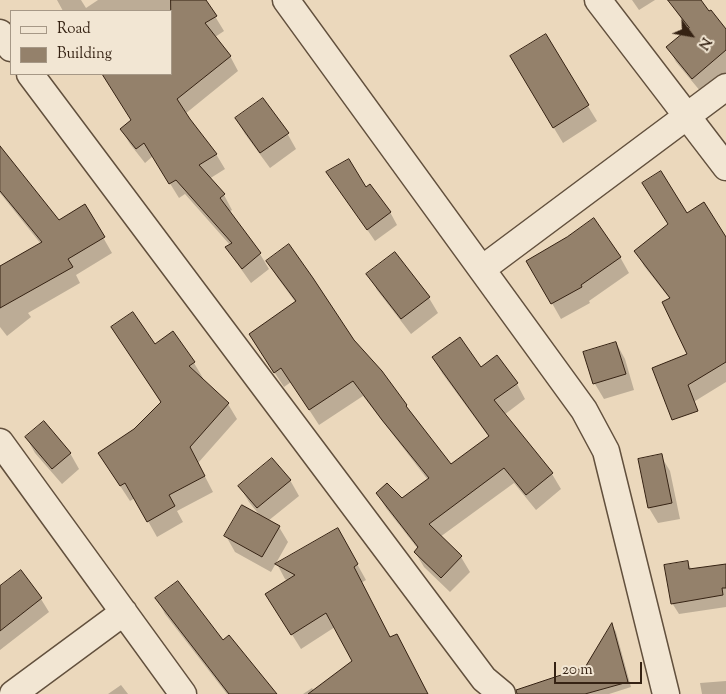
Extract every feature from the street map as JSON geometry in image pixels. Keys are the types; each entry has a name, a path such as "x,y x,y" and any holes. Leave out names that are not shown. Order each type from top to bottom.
{"street":[{"path":"286,0 584,410 606,452 659,693"},
{"path":"598,0 726,167"},
{"path":"0,33 10,47"},
{"path":"31,75 484,679 502,694"},
{"path":"482,269 726,87"},
{"path":"0,442 183,694"},
{"path":"13,694 124,612"}],"building":[{"path":"171,0 206,0 217,16 205,23 231,56 177,99 217,154 199,165 225,194 220,198 261,253 242,269 225,247 232,243 176,180 169,184 144,143 136,149 120,129 131,120 103,75 172,75"},
{"path":"668,0 701,0 726,29 726,50 692,79 666,47 689,28"},
{"path":"546,34 589,105 553,128 510,56"},
{"path":"263,98 289,133 260,153 235,118"},
{"path":"0,146 59,220 85,204 105,237 68,259 73,267 0,308 0,266 42,242 0,191"},
{"path":"349,159 366,187 370,184 391,212 367,230 326,172"},
{"path":"661,171 687,213 704,202 726,237 726,362 688,385 698,411 672,420 652,368 687,354 662,302 670,298 634,251 668,224 642,183"},
{"path":"594,218 621,257 581,285 582,287 551,304 526,261 567,237"},
{"path":"289,244 354,340 382,371 406,406 451,464 489,436 432,357 460,337 481,367 497,355 518,383 494,400 553,473 526,495 504,468 429,524 462,556 441,578 414,552 418,547 376,493 387,483 402,498 429,478 353,381 309,410 281,368 274,373 249,334 296,301 266,261"},
{"path":"395,252 430,297 401,319 366,274"},
{"path":"133,312 155,344 173,331 195,362 189,366 229,403 190,447 205,476 169,495 175,506 147,522 125,483 120,486 98,453 134,429 161,402 111,327"},
{"path":"616,342 626,374 593,384 583,352"},
{"path":"44,421 71,453 52,469 25,437"},
{"path":"662,454 672,503 648,508 638,459"},
{"path":"272,458 291,480 257,508 238,486"},
{"path":"242,505 280,526 262,557 224,536"},
{"path":"338,528 358,564 354,567 390,637 397,634 428,694 308,694 352,661 326,613 291,635 265,594 295,575 275,564"},
{"path":"688,561 689,569 726,564 726,588 722,588 723,595 671,604 664,565"},
{"path":"21,570 42,598 0,631 0,586"},
{"path":"178,581 223,640 229,635 277,694 229,694 155,598"},
{"path":"612,623 628,682 585,694 517,694 516,690 585,667"}]}
